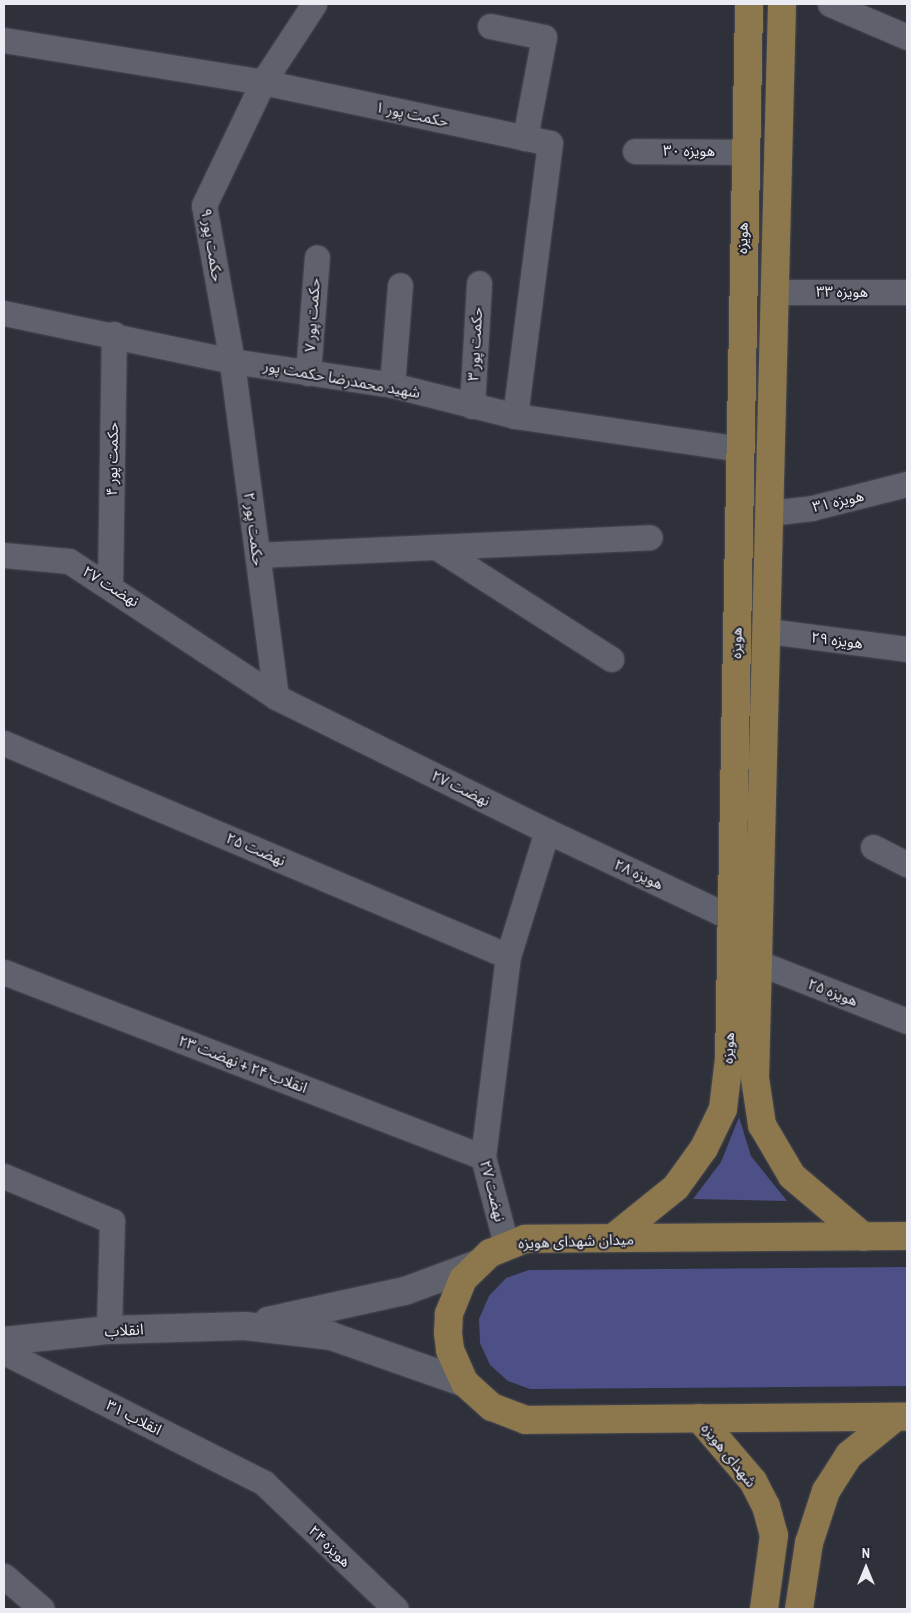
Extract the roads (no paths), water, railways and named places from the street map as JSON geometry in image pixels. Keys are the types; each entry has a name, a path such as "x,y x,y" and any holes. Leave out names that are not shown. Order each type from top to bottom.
{"main road":[{"name":"هویزه","path":"613,1238 676,1187 704,1148 723,1109 729,1058 740,449 743,152 749,4"},
{"name":"هویزه","path":"782,4 777,292 769,513 768,631 755,1078 762,1125 792,1176 864,1237"},
{"name":"میدان شهدای هویزه","path":"902,1417 526,1420 492,1407 465,1383 450,1350 449,1314 463,1279 475,1265 506,1244 524,1239 907,1236"},
{"path":"799,1609 809,1543 826,1491 849,1455 902,1417"},
{"name":"شهدای هویزه","path":"699,1418 753,1480 766,1506 774,1535 764,1609"}],"street":[{"name":"حکمت پور ۹","path":"232,361 204,205 263,82 314,4"},
{"path":"830,4 907,38"},
{"path":"490,26 544,37 525,138"},
{"name":"حکمت پور ۱","path":"4,40 263,82 550,143 515,416"},
{"name":"هویزه ۳۰","path":"635,151 743,152"},
{"name":"حکمت پور ۷","path":"308,373 317,257"},
{"name":"حکمت پور ۳","path":"472,406 479,282"},
{"path":"392,385 400,285"},
{"name":"هویزه ۳۳","path":"777,292 907,292"},
{"name":"شهید محمدرضا حکمت پور","path":"4,313 114,334 232,361 392,385 515,416 740,449"},
{"name":"حکمت پور ۴","path":"110,584 114,334"},
{"name":"حکمت پور ۲","path":"232,361 276,697"},
{"name":"هویزه ۳۱","path":"769,513 812,508 907,484"},
{"path":"258,555 650,537"},
{"path":"436,547 611,659"},
{"name":"نهضت ۲۷","path":"4,555 69,560 110,584 276,697 547,831 508,956 483,1157 506,1244"},
{"name":"هویزه ۲۹","path":"768,631 907,649"},
{"name":"نهضت ۲۵","path":"4,743 508,956"},
{"name":"هویزه ۲۸","path":"547,831 732,918"},
{"path":"873,847 907,864"},
{"name":"هویزه ۲۵","path":"759,964 907,1021"},
{"name":"انقلاب ۲۴ + نهضت ۲۳","path":"4,972 483,1157"},
{"path":"4,1176 112,1221 109,1330"},
{"path":"244,1326 405,1291 475,1265"},
{"path":"244,1326 332,1336 465,1383"},
{"name":"انقلاب","path":"4,1341 109,1330 244,1326"},
{"name":"انقلاب ۳۱","path":"4,1352 264,1483"},
{"name":"هویزه ۲۴","path":"264,1483 396,1609"},
{"path":"4,1576 42,1609"}]}
